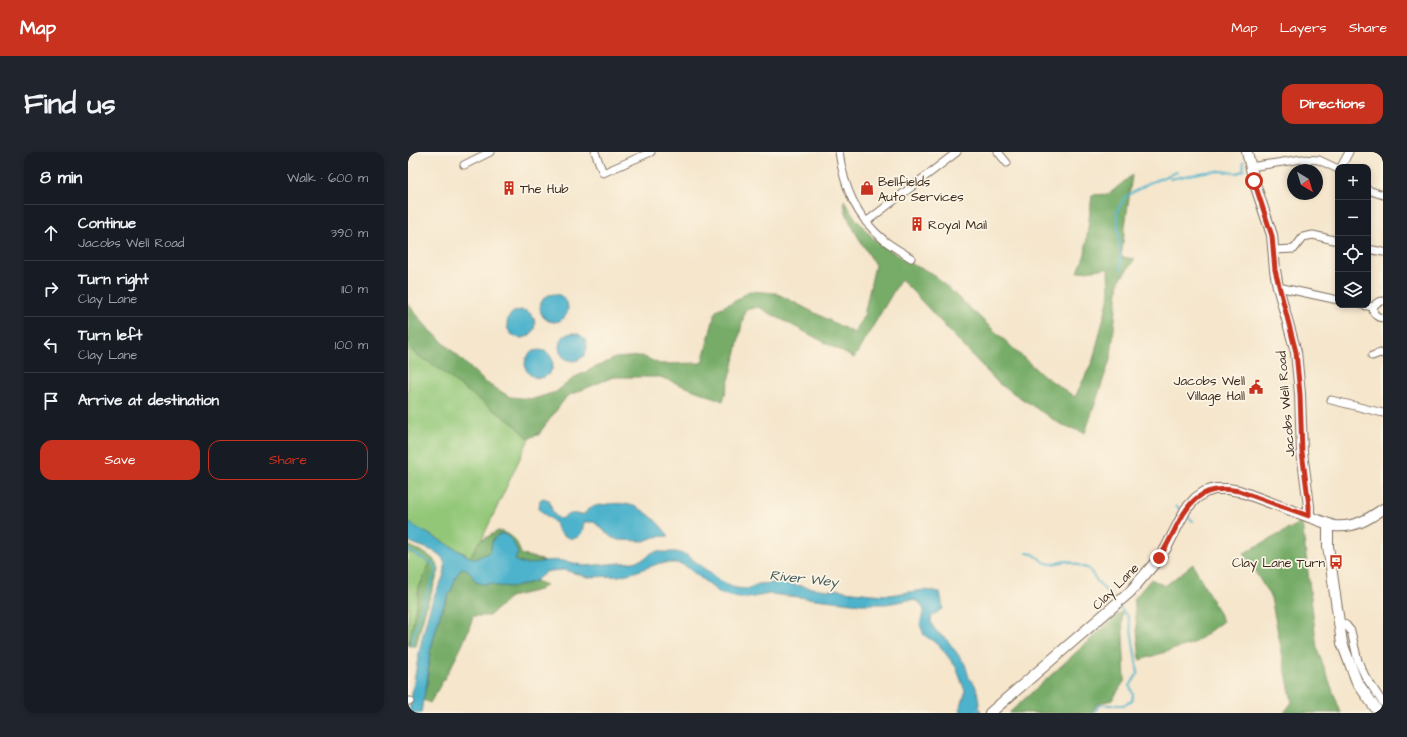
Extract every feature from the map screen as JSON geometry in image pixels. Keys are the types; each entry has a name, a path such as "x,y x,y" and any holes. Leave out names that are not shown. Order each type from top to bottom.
{"street":[{"path":"464,165 490,152"},
{"path":"595,152 603,173 651,152"},
{"path":"839,152 845,184 853,204 866,222 884,241 911,258"},
{"path":"866,222 957,152"},
{"path":"998,152 1007,163"},
{"name":"Jacobs Well Road","path":"1247,152 1250,167 1270,229 1278,287 1292,338 1298,367 1302,452 1309,516"},
{"path":"1343,164 1349,152"},
{"path":"1250,167 1302,159 1319,160 1335,168"},
{"path":"1371,191 1383,195"},
{"path":"1274,250 1294,249 1303,238 1313,235 1335,240"},
{"path":"1371,250 1383,252"},
{"path":"1278,287 1335,299"},
{"path":"1383,301 1377,302 1373,308 1375,315 1379,318 1383,318"},
{"path":"1372,356 1380,353 1383,354"},
{"path":"1331,400 1383,412"},
{"name":"Clay Lane","path":"990,713 1117,604 1159,558 1191,503 1205,492 1219,489 1239,491 1328,524 1342,527 1357,524 1383,509"},
{"path":"1328,524 1327,539 1342,643 1358,682 1380,707"}],"green space":[{"path":"1132,175 1121,257 1135,259 1119,281 1111,357 1085,433 1060,424 998,383 901,279 854,358 758,307 745,310 732,370 723,401 660,377 613,377 567,396 541,431 529,439 515,425 460,386 437,367 415,354 408,345 408,304 426,326 485,382 510,397 533,399 556,392 575,377 615,358 642,356 660,364 702,363 716,310 737,300 749,291 776,293 854,333 864,315 875,265 851,224 847,215 844,200 855,218 874,239 909,263 932,273 1040,373 1075,397 1093,360 1109,297 1108,268 1078,272 1085,254 1092,195 1109,194"},
{"path":"408,334 541,431 539,435 532,436 529,439 481,541 479,541 470,557 420,531 408,522"},
{"path":"1302,522 1317,648 1341,713 1284,713 1292,702 1271,598 1244,553"},
{"path":"498,531 514,538 521,554 545,561 533,564 521,563 514,558 518,555 493,539 490,552 475,559 470,557 480,541"},
{"path":"408,545 435,561 439,570 425,611 416,646 409,646 419,588 430,563 408,551"},
{"path":"408,551 430,563 419,588 409,646 408,645"},
{"path":"1193,564 1223,621 1194,643 1140,660 1134,599 1151,579 1165,586"},
{"path":"463,567 469,571 476,582 486,585 489,583 497,586 515,587 535,581 546,585 539,590 510,597 489,616 473,616 460,650 430,703 423,700 427,683 430,652 441,612 456,576"},
{"path":"1122,611 1125,680 1112,700 1097,704 1092,713 1009,713"}],"water":[{"path":"554,294 564,298 568,308 564,318 554,322 544,318 540,308 544,298"},
{"path":"521,310 531,314 535,324 531,334 521,338 511,334 507,324 511,314"},
{"path":"573,333 583,337 587,347 583,357 573,361 563,357 559,347 563,337"},
{"path":"539,350 549,354 553,364 549,374 539,378 529,374 525,364 529,354"},
{"path":"543,498 549,500 554,514 561,519 571,514 582,515 592,507 596,506 618,503 627,504 636,507 650,516 669,536 654,537 644,541 618,540 611,537 594,522 584,522 581,534 578,537 568,538 559,532 554,521 539,508 540,500"},
{"path":"408,522 475,559 490,552 493,540 498,535 502,534 511,540 518,553 515,560 526,564 554,560 570,562 583,566 634,562 646,558 651,553 658,551 676,552 687,555 719,580 736,588 748,589 758,584 772,583 780,579 786,583 812,588 829,590 839,589 871,594 889,595 924,590 940,592 943,608 932,616 932,625 936,631 948,641 965,664 969,678 973,681 977,689 981,713 961,712 960,707 965,691 956,667 939,645 924,635 920,624 924,610 917,601 909,600 886,604 861,604 770,594 739,598 721,594 684,565 676,563 660,563 619,576 588,577 564,570 550,571 546,572 535,581 515,587 497,586 489,583 486,585 476,582 469,571 463,567 456,576 441,611 430,652 427,683 421,713 409,713 424,629 432,602 444,575 445,564 443,559 437,553 408,541"}],"waterway":[{"path":"1170,179 1205,172 1221,171 1238,173 1244,170 1243,161"},
{"path":"1121,269 1117,211 1125,197 1149,183 1177,172"},
{"path":"1176,506 1181,510"},
{"path":"1186,515 1193,521"},
{"path":"408,550 433,564 437,569 422,607 411,645"},
{"path":"1027,553 1033,554 1046,563 1052,564 1067,561 1089,569 1097,581 1115,601"},
{"path":"1094,713 1099,705 1124,705 1132,701 1133,695 1130,686 1138,673 1128,617 1119,606"}],"place":[{"name":"The Hub","path":"509,188"},
{"name":"Bellfields Auto Services","path":"867,188"},
{"name":"Royal Mail","path":"917,224"},
{"name":"Jacobs Well Village Hall","path":"1256,387"},
{"name":"Clay Lane Turn","path":"1336,562"}],"route":[{"path":"1159,558 1172,538 1186,509 1200,495 1212,490 1228,489 1239,491 1309,516 1302,452 1300,394 1296,352 1278,287 1272,236 1254,181"}],"water label":[{"name":"River Wey","path":"804,578"}]}
